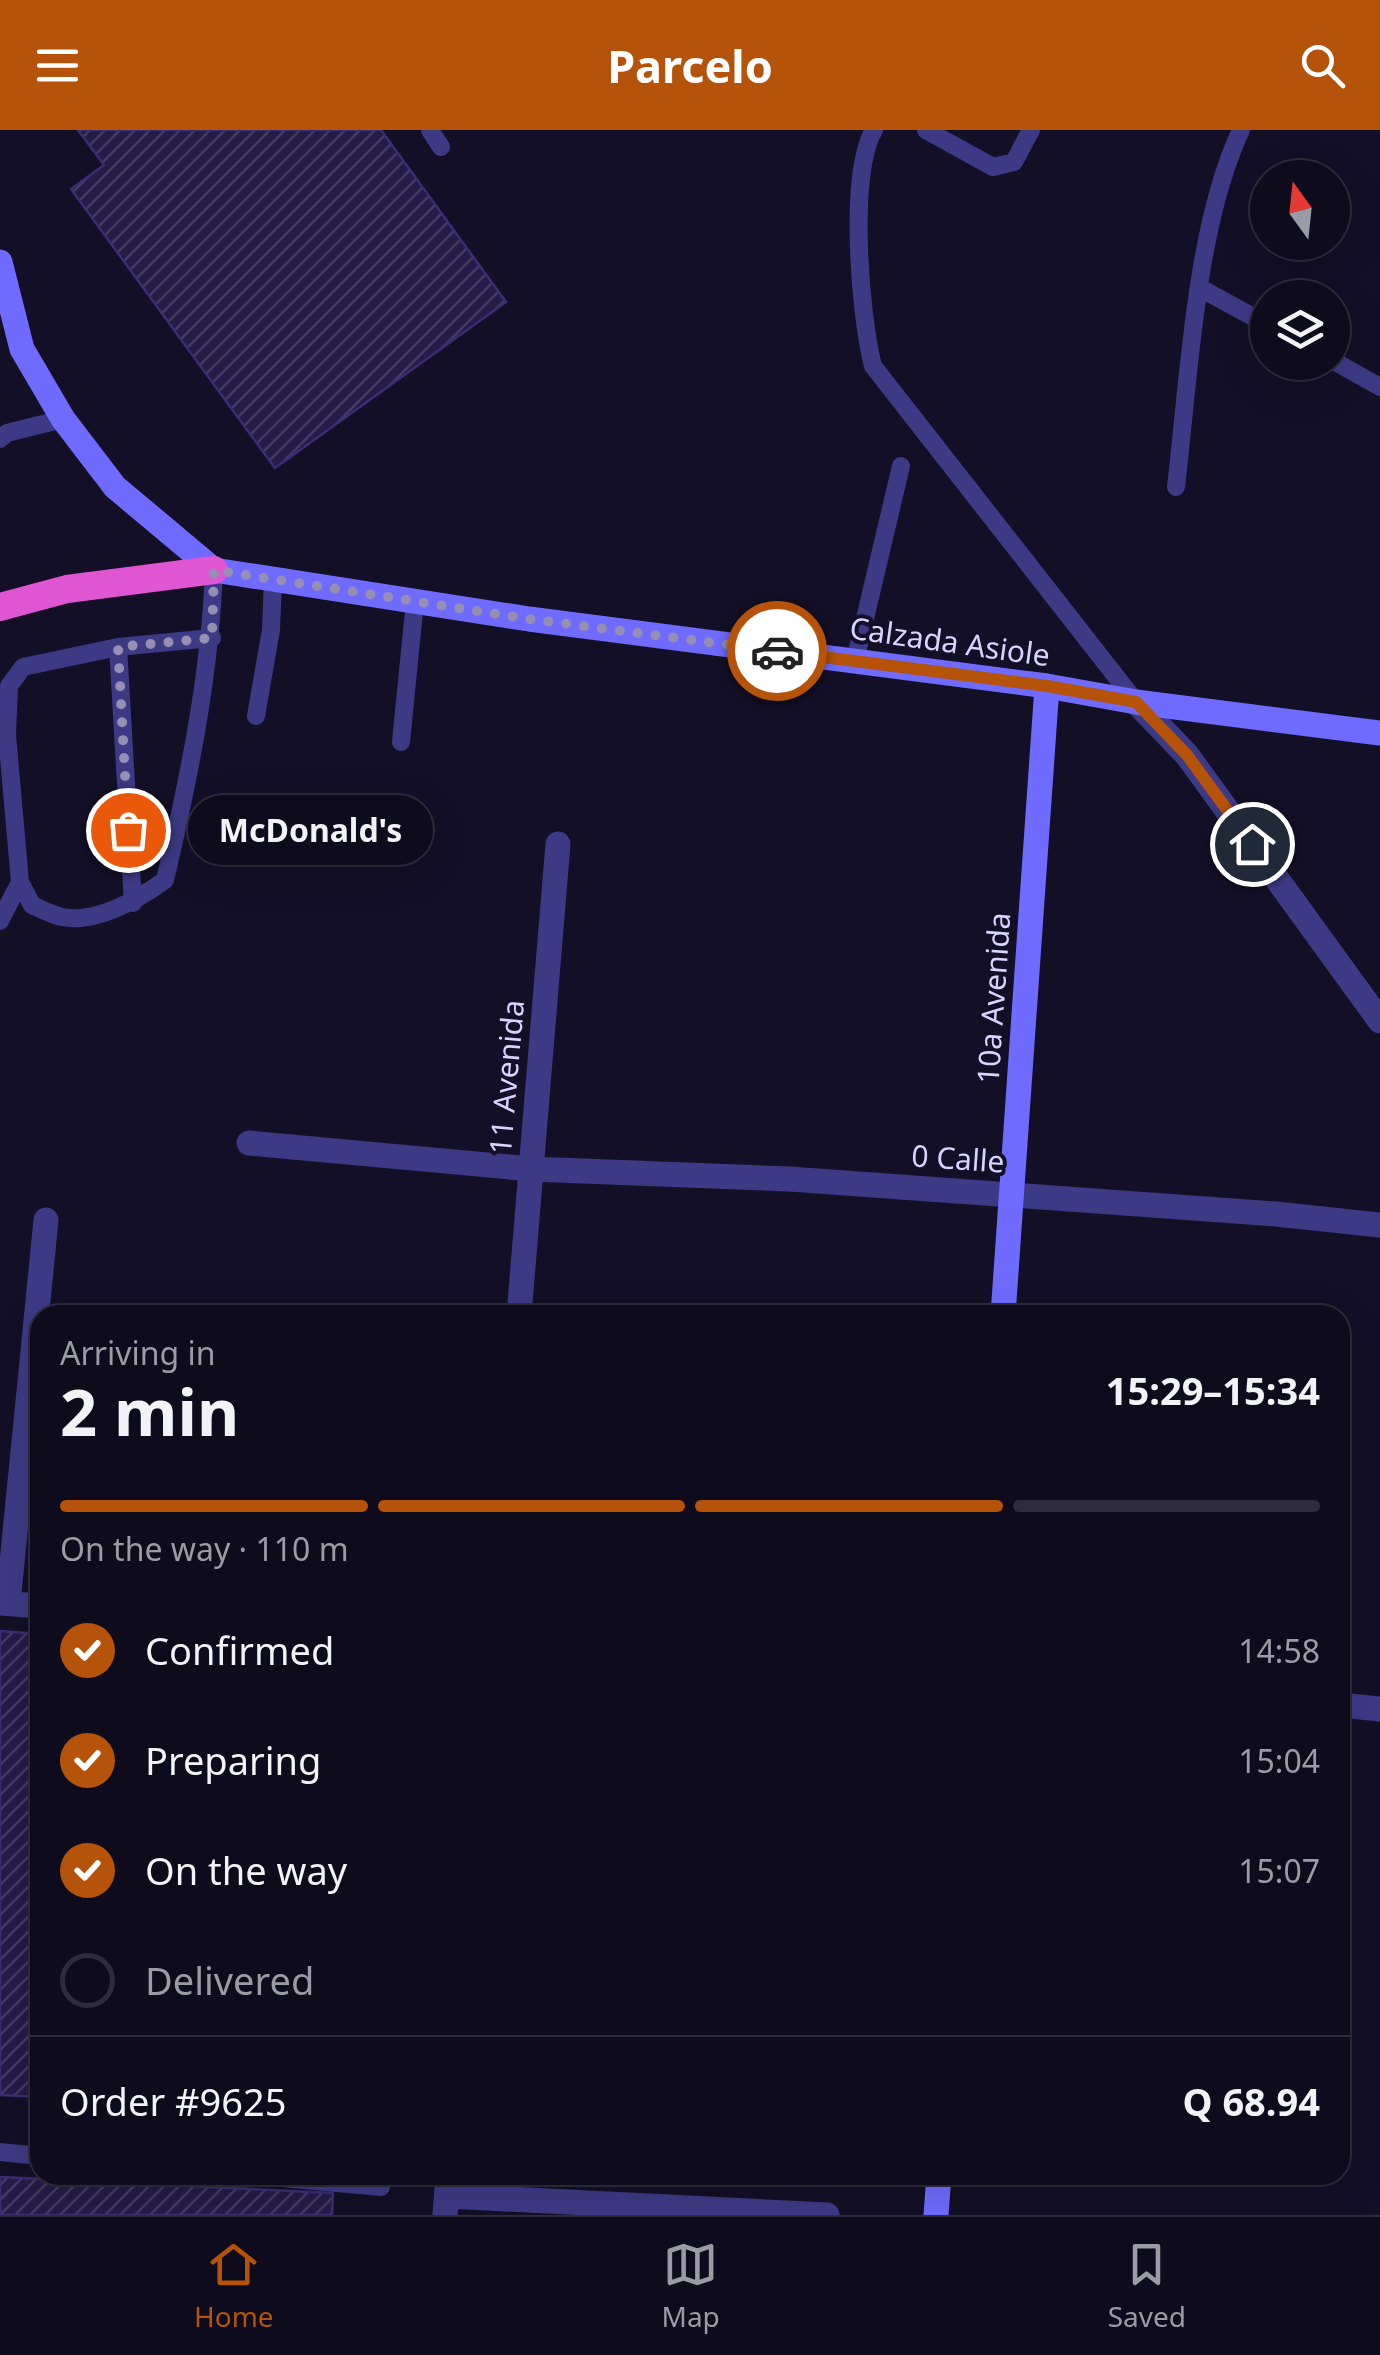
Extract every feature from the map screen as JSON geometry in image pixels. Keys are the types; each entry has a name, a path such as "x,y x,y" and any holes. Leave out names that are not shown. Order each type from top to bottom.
{"highway":[{"path":"0,607 67,589 214,570"}],"main road":[{"path":"0,262 22,349 63,418 116,488 214,570"},
{"name":"Calzada Asiole","path":"214,570 529,619 1380,733"},
{"name":"10a Avenida","path":"1004,1305 1047,686"},
{"path":"936,2215 938,2185"}],"street":[{"path":"1136,702 1187,755 1380,1021"},
{"name":"11 Avenida","path":"520,1305 558,844"},
{"name":"0 Calle","path":"250,1143 532,1168 790,1179 1380,1224"},
{"path":"37,1305 46,1220"},
{"path":"30,1366 4,1603 30,1605"},
{"path":"1350,1706 1380,1708"},
{"path":"447,2195 828,2215"}],"lane":[{"path":"430,130 440,147"},
{"path":"874,130 864,151 860,182 863,320 873,366 1136,702"},
{"path":"926,130 993,167 1014,162 1031,130"},
{"path":"1176,487 1204,256 1227,159 1241,130"},
{"path":"1200,288 1250,315"},
{"path":"1350,370 1380,387"},
{"path":"0,439 63,418"},
{"path":"855,661 900,466"},
{"path":"212,638 118,647 23,667 9,686 4,730 20,882 32,905 64,918 106,912 133,903 165,880 182,810 212,638 214,570"},
{"path":"256,716 271,630 273,579"},
{"path":"400,742 415,601"},
{"path":"118,647 133,903"},
{"path":"0,921 20,882"},
{"path":"0,2152 30,2155"},
{"path":"359,2185 381,2187"}],"building":[{"path":"78,130 381,130 506,302 275,468 71,189 104,165"},
{"path":"0,1631 30,1633 30,2096 0,2095"},
{"path":"0,2177 30,2178 30,2185 166,2185 333,2193 332,2215 0,2215"}],"way so far":[{"path":"128,830 118,647 212,638 214,570 529,619 777,651"}],"place":[{"name":"McDonald's","path":"128,830"}],"route":[{"path":"777,651 1047,686 1136,702 1187,755 1252,844"}]}
